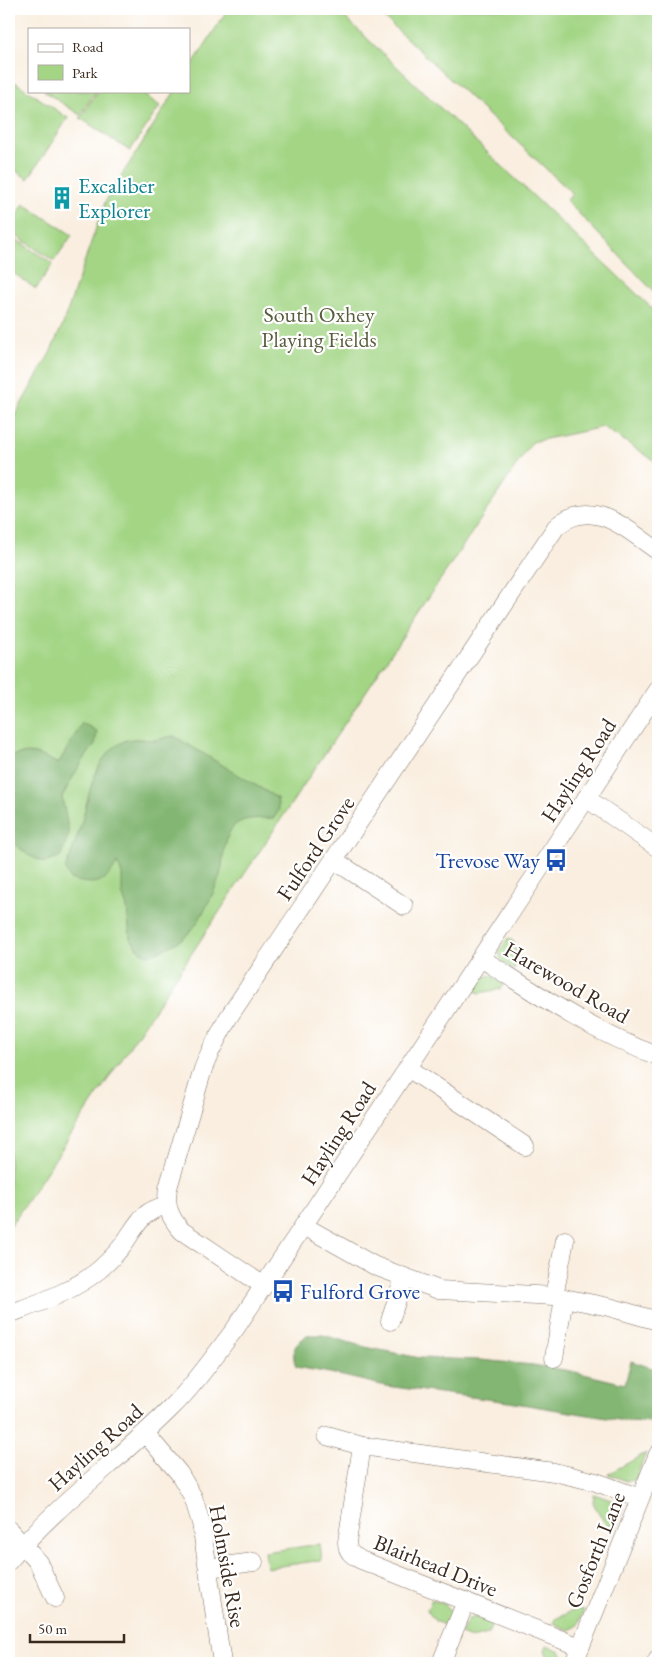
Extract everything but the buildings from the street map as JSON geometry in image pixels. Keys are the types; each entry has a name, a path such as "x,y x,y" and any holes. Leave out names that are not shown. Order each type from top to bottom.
{"street":[{"name":"Fulford Grove","path":"167,1205 168,1188 210,1052 228,1018 556,527 561,522 577,515 600,515 615,522 658,551"},
{"name":"Hayling Road","path":"9,1560 23,1544 172,1407 197,1379 235,1329 658,690"},
{"path":"586,798 658,848"},
{"path":"334,860 404,906"},
{"name":"Harewood Road","path":"481,958 570,1015 658,1056"},
{"path":"408,1068 524,1146"},
{"path":"9,1314 50,1299 81,1283 99,1270 111,1258 125,1242 141,1217 155,1208 167,1205 174,1221 182,1231 264,1286"},
{"path":"304,1226 375,1266 438,1290 559,1297 609,1307 658,1321"},
{"path":"554,1358 565,1240"},
{"path":"390,1321 404,1277"},
{"name":"Holmside Rise","path":"145,1433 179,1473 193,1497 201,1523 222,1663"},
{"path":"327,1436 362,1446 554,1472 596,1482 640,1498"},
{"name":"Blairhead Drive","path":"362,1446 347,1542 347,1549 350,1553 361,1560 580,1646"},
{"name":"Gosforth Lane","path":"574,1663 657,1460"},
{"path":"9,1530 38,1562 55,1598"},
{"path":"208,1568 254,1562"},
{"path":"441,1663 466,1601"},
{"path":"656,1663 658,1659"}],"green space":[{"name":"South Oxhey Playing Fields","path":"228,9 336,9 658,314 658,463 603,427 532,442 9,1228 9,426 50,353 63,324 105,202 174,92 190,92 190,68"},
{"path":"375,9 658,9 658,296 566,200 573,194"},
{"path":"9,78 68,118 28,179 9,166"},
{"path":"46,92 95,92 80,115"},
{"path":"97,92 140,92 160,106 130,151 80,118"},
{"path":"24,204 72,235 54,261 9,231 9,227"},
{"path":"9,235 53,264 36,289 9,270"},
{"path":"82,723 97,731 95,744 78,768 62,797 69,834 60,857 45,863 28,855 9,839 9,757 28,753 45,757 58,764"},
{"path":"174,736 277,798 279,810 274,818 241,821 233,827 227,837 218,881 198,922 180,940 148,955 140,951 130,938 127,908 122,893 122,874 117,863 103,880 92,883 70,879 65,869 82,821 91,787 106,756 124,741 135,739 155,740"},
{"path":"508,938 514,942 519,961 514,970 502,962 499,952"},
{"path":"490,975 504,984 501,989 479,993 474,990 482,978"},
{"path":"323,1335 365,1347 420,1358 481,1360 533,1365 571,1371 625,1384 631,1361 658,1370 658,1420 657,1422 625,1421 509,1402 386,1386 296,1367 295,1347 305,1337"},
{"path":"646,1453 635,1480 627,1481 608,1474"},
{"path":"594,1494 619,1503 623,1509 615,1528 606,1525 593,1503"},
{"path":"320,1544 322,1560 267,1568 265,1552"},
{"path":"432,1599 446,1605 452,1613 446,1626 435,1621 427,1610"},
{"path":"577,1609 584,1610 577,1626 569,1630 553,1623 555,1619"},
{"path":"476,1617 492,1623 488,1634 471,1638 461,1634 468,1619"},
{"path":"547,1645 560,1651 564,1659 563,1663 550,1663 545,1650"}],"place":[{"name":"Excaliber Explorer","path":"62,198"},
{"name":"Trevose Way","path":"556,860"},
{"name":"Fulford Grove","path":"283,1291"}]}
